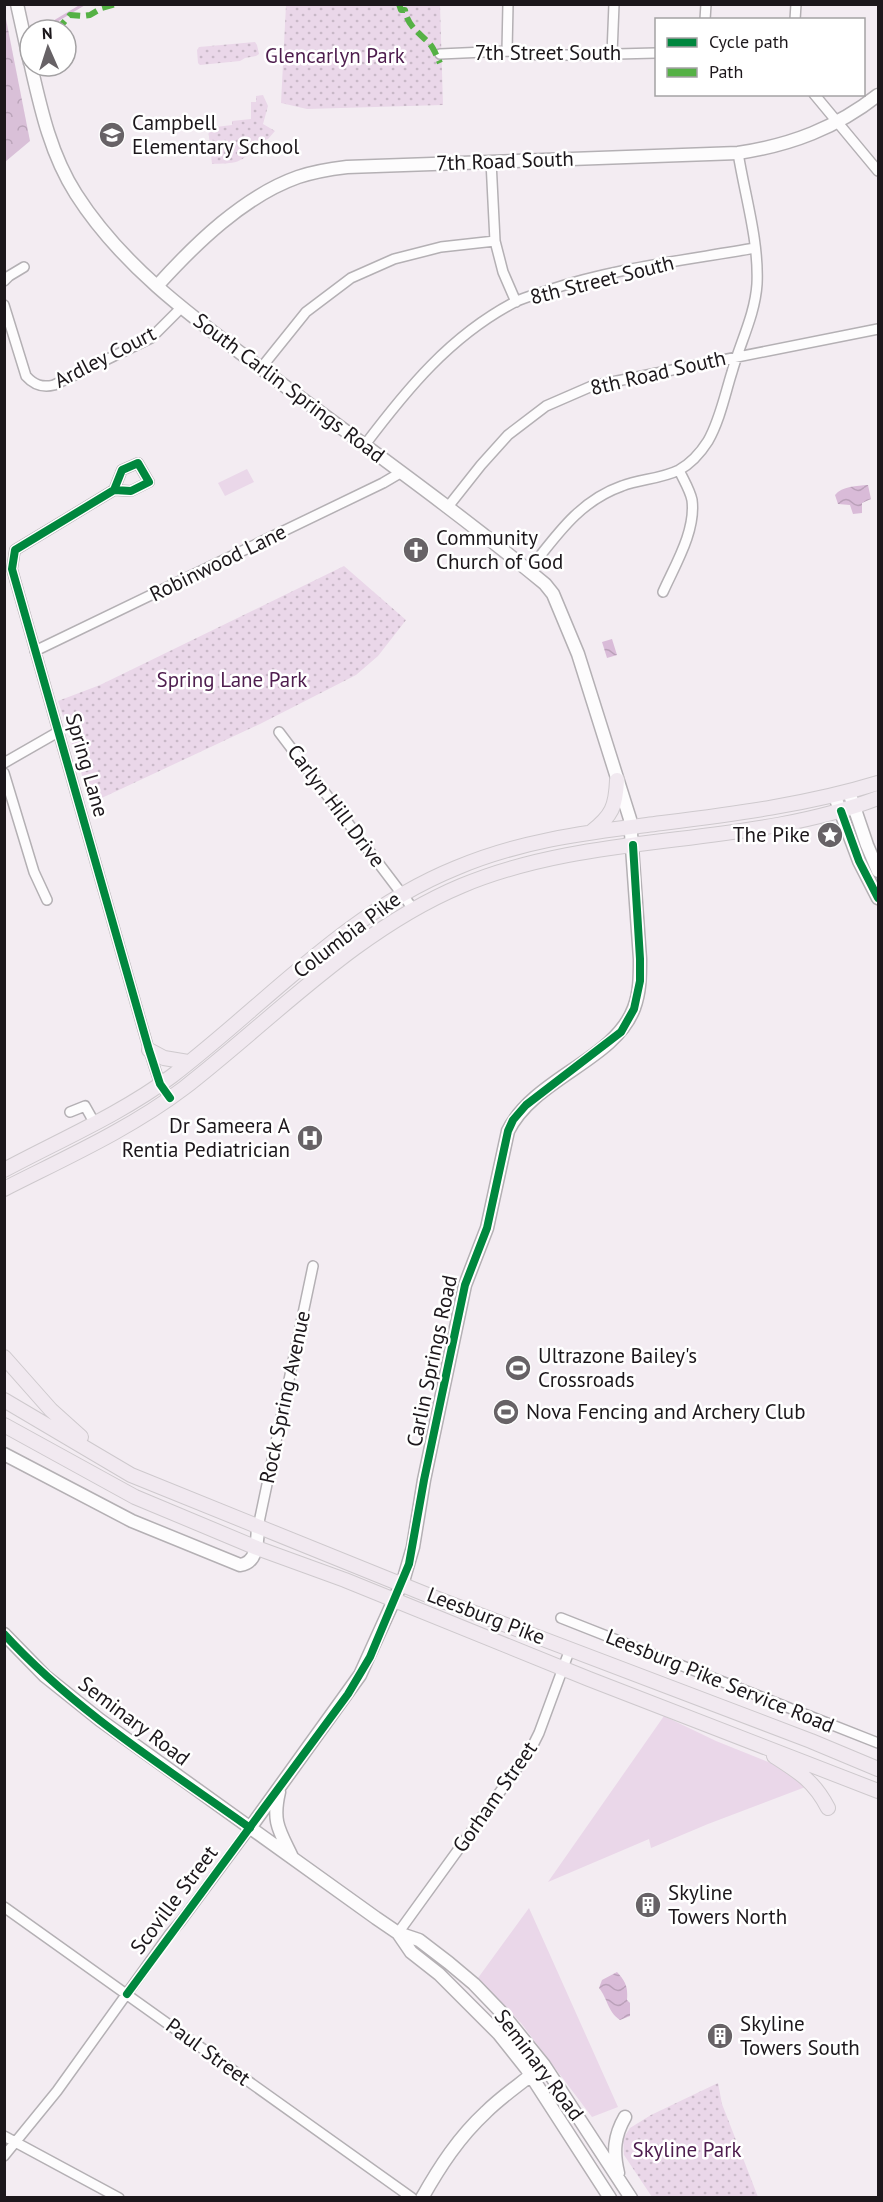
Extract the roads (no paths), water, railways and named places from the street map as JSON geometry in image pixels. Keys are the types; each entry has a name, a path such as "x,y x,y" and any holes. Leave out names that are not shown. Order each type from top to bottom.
{"main road":[{"name":"South Carlin Springs Road","path":"33,78 45,126 74,191 119,250 182,307 530,570 553,594 569,628 585,678"},
{"name":"7th Road South","path":"157,286 239,209 264,192 297,177 322,170 491,161 738,153 770,148 809,136 837,122 879,95"},
{"name":"Carlin Springs Road","path":"250,1828 360,1675 402,1584 413,1547 424,1480 465,1285 487,1228 508,1131 513,1120 526,1104 621,1032 634,1010 640,970 632,827 585,678"},
{"path":"591,832 613,809 617,780"},
{"name":"Columbia Pike","path":"4,1170 160,1084 341,935 402,894 448,871 494,854 537,842 591,832 780,807 834,796 879,783"},
{"path":"849,792 847,809 859,861 879,898"},
{"path":"834,796 847,809 879,871"},
{"name":"Columbia Pike","path":"4,1189 117,1130 170,1098 386,926 466,884 526,864 633,844 754,829 847,809 879,798"},
{"path":"149,1050 164,1058 188,1062"},
{"path":"4,1357 51,1410 75,1433 131,1475"},
{"name":"Leesburg Pike","path":"4,1400 131,1475 402,1584 879,1769"},
{"name":"Leesburg Pike","path":"4,1425 135,1497 256,1548 345,1580 879,1791"},
{"path":"4,1454 132,1521 244,1565 252,1559 256,1548 258,1527"},
{"name":"Seminary Road","path":"4,1634 45,1676 108,1726 398,1933 419,1940 474,1984 501,2012 544,2065 631,2198"},
{"path":"750,1741 810,1781 828,1808"},
{"path":"280,1788 275,1809 276,1822 293,1858"},
{"name":"Seminary Road","path":"398,1933 411,1952 440,1974 477,2011 531,2076 610,2198"},
{"path":"422,2198 449,2153 467,2131 500,2100 544,2065"},
{"path":"619,2180 615,2160 615,2142 617,2130 625,2117"}],"street":[{"path":"507,51 508,4"},
{"path":"612,54 614,4"},
{"name":"7th Street South","path":"440,54 507,51 539,55 655,53"},
{"path":"816,96 879,171"},
{"path":"530,570 565,523 584,506 603,493 624,485 679,470 693,459 708,440 744,340 757,285 755,248 738,153"},
{"path":"491,161 495,241 503,272 516,302"},
{"path":"261,368 306,312 351,278 394,259 441,248 495,241"},
{"name":"8th Street South","path":"364,446 425,370 455,343 516,302 565,285 605,275 755,248"},
{"path":"4,281 24,267"},
{"name":"Ardley Court","path":"4,305 26,376 30,382 42,386 54,385 151,338 182,307"},
{"name":"8th Road South","path":"447,508 508,435 546,406 592,386 879,329"},
{"path":"663,592 684,545 691,522 692,498 679,470"},
{"name":"Robinwood Lane","path":"34,651 400,473"},
{"name":"Spring Lane","path":"114,490 15,550 12,569 149,1050 160,1084 170,1098"},
{"path":"4,763 58,732"},
{"name":"Carlyn Hill Drive","path":"279,732 414,910"},
{"path":"4,773 34,872 47,900"},
{"path":"4,817 15,811"},
{"path":"70,1112 85,1106 94,1122"},
{"name":"Rock Spring Avenue","path":"258,1527 313,1266"},
{"name":"Leesburg Pike Service Road","path":"561,1618 879,1743"},
{"name":"Gorham Street","path":"398,1933 531,1749 570,1649"},
{"name":"Scoville Street","path":"4,2156 57,2091 169,1935 250,1828"},
{"name":"Paul Street","path":"4,1907 412,2198"},
{"path":"4,2136 119,2198"}],"water":[{"path":"868,485 871,499 862,503 862,513 853,514 850,505 838,504 835,495 838,492 850,487"},
{"path":"612,639 617,655 607,658 602,642"},
{"path":"617,1972 626,1985 627,2000 630,2003 630,2016 620,2020 612,2013 599,1988 602,1980"}],"waterway":[{"path":"61,18 84,4"}],"place":[{"name":"Campbell Elementary School","path":"112,135"},
{"name":"Community Church of God","path":"416,550"},
{"name":"The Pike","path":"830,835"},
{"name":"Dr Sameera A Rentia Pediatrician","path":"310,1138"},
{"name":"Ultrazone Bailey's Crossroads","path":"518,1368"},
{"name":"Nova Fencing and Archery Club","path":"506,1412"},
{"name":"Skyline Towers North","path":"648,1905"},
{"name":"Skyline Towers South","path":"720,2036"}],"park label":[{"name":"Glencarlyn Park","path":"335,56"},
{"name":"Spring Lane Park","path":"232,680"},
{"name":"Skyline Park","path":"687,2150"}]}
